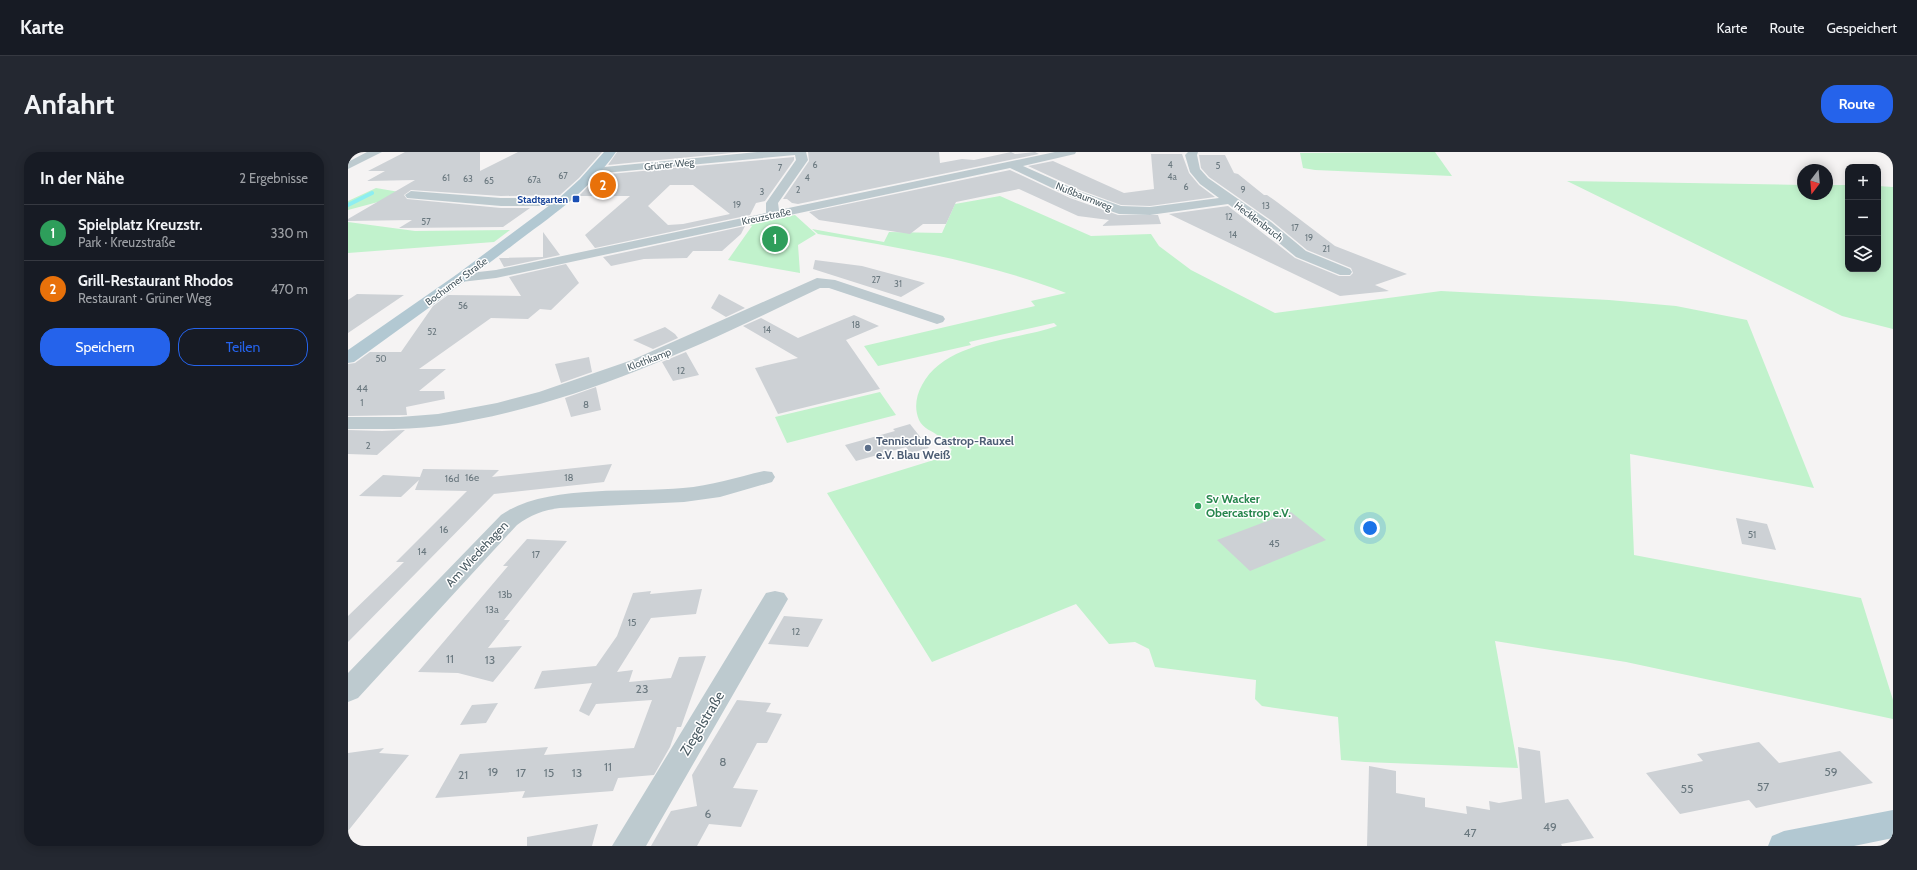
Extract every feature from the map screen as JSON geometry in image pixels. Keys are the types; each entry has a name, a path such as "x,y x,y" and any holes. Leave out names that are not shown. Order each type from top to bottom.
{"main road":[{"name":"Bochumer Straße","path":"348,358 461,278 562,202 594,171 610,152"},
{"path":"1784,846 1893,824"}],"street":[{"path":"348,166 376,152"},
{"name":"Grüner Weg","path":"594,171 792,152"},
{"path":"773,215 772,203 802,160 800,152"},
{"name":"Kreuzstraße","path":"461,278 496,274 1071,152"},
{"name":"Hecklenbruch","path":"1193,152 1192,156 1194,170 1204,181 1266,225 1301,254 1345,272"},
{"name":"Nußbaumweg","path":"1012,165 1075,194 1119,210 1150,211 1230,200"},
{"path":"411,195 501,202 562,202"},
{"name":"Klothkamp","path":"348,423 400,423 451,418 488,411 554,392 616,372 679,347 817,283 830,283 937,319"},
{"name":"Am Wiedehagen","path":"348,691 516,514 542,504 560,501 684,495 720,490 764,477"},
{"name":"Ziegelstraße","path":"628,846 776,599"}],"green space":[{"path":"1435,152 1452,176 1315,170 1303,168 1300,153"},
{"path":"1567,181 1797,185 1797,200 1833,200 1833,185 1845,185 1845,272 1881,272 1881,186 1893,187 1893,329 1842,316"},
{"path":"376,188 405,193 348,210 348,201"},
{"path":"1000,196 1091,236 1151,234 1159,246 1191,270 1275,313 1441,291 1609,300 1676,306 1747,320 1814,488 1630,454 1634,555 1861,598 1893,700 1893,719 1626,662 1495,641 1518,768 1365,762 1341,760 1338,717 1262,706 1255,699 1256,680 1155,667 1149,649 1135,642 1109,644 1076,604 932,662 827,493 950,455 948,452 952,450 940,437 923,426 919,420 917,411 916,402 920,389 933,370 947,359 983,344 1057,326 1054,323 969,342 971,345 878,366 864,346 1035,306 1031,301 1066,293 1036,282 975,264 818,234 812,229 884,242 889,232 942,233 955,204"},
{"path":"795,215 816,234 798,245 800,273 728,260 752,226 749,225"},
{"path":"348,222 415,231 510,230 494,242 348,253"},
{"path":"880,392 896,415 787,443 775,417"}],"building":[{"path":"405,152 480,152 480,171 518,152 602,152 579,178 560,195 501,196 411,190 404,195 407,199 501,208 530,208 503,227 399,228 412,220 348,221 348,219 415,180 367,181 385,171 368,171"},
{"path":"617,152 742,152 608,165"},
{"path":"808,152 939,152 940,163 962,159 974,160 1011,152 1015,154 1035,152 1039,154 798,204 792,203 787,199 783,199 809,161"},
{"path":"1151,154 1182,154 1189,173 1199,185 1215,197 1150,206 1121,205 1080,190 1028,166 1053,161 1124,193 1154,189"},
{"path":"1199,155 1225,155 1234,173 1238,174 1264,195 1267,195 1277,202 1335,246 1407,274 1375,285 1389,291 1340,296 1169,214 1228,206 1295,258 1339,276 1350,276 1353,273 1351,268 1307,250 1272,221 1209,177 1201,168"},
{"path":"794,157 794,160 765,201 756,203 750,215 595,248 585,235 630,196 579,196 599,175","holes":["670,185 693,185 730,214 683,224 668,225 648,206"]},
{"path":"1010,170 1070,198 1118,215 1158,215 1161,224 1102,226 1109,220 1078,216 1019,189 956,202 946,224 923,224 910,234 819,220 809,212"},
{"path":"745,226 741,234 722,251 693,251 687,258 644,259 611,266 603,257"},
{"path":"543,232 560,255 504,267 499,258 543,257"},
{"path":"815,260 862,266 925,283 901,297 813,269"},
{"path":"566,264 579,283 551,310 540,309 528,319 491,318 419,369 446,369 419,391 444,391 445,399 406,407 407,415 348,416 348,364 355,363 370,352 401,352 433,306 448,295 521,296 509,277"},
{"path":"357,294 404,295 348,333 348,300"},
{"path":"719,294 745,308 726,317 711,308"},
{"path":"854,315 879,326 846,340 880,389 778,414 755,368 798,358 743,326 761,318 798,338"},
{"path":"665,327 678,338 653,349 633,340"},
{"path":"686,352 699,375 673,381 662,362"},
{"path":"589,357 592,372 561,383 555,364"},
{"path":"596,387 601,410 571,417 565,398"},
{"path":"910,424 929,448 910,453 906,447 856,461 845,445 895,431 893,429"},
{"path":"348,430 405,430 377,455 348,454"},
{"path":"612,464 604,482 494,494 348,642 348,616 404,562 396,562 467,491 415,490 419,480 401,497 359,496 383,475 420,477 423,469 499,470 492,477"},
{"path":"1291,512 1326,540 1250,571 1217,540"},
{"path":"1736,518 1767,524 1776,550 1742,544"},
{"path":"527,539 567,541 504,620 510,620 488,648 522,646 493,682 458,673 418,672 508,566 503,566"},
{"path":"702,589 696,614 651,618 617,672 633,670 629,682 671,678 679,657 706,656 681,727 677,727 670,747 654,775 618,778 613,791 522,798 525,791 435,798 460,754 548,747 544,755 634,748 652,700 596,704 589,716 579,711 592,683 534,689 542,671 596,666 617,636 633,593 651,591 650,594"},
{"path":"784,616 823,619 808,647 768,644"},
{"path":"737,700 771,703 766,712 782,714 767,743 757,743 733,788 758,790 741,827 709,824 697,846 651,846 671,811 697,806 692,775"},
{"path":"498,703 486,723 460,725 472,705"},
{"path":"1759,742 1779,763 1840,751 1873,783 1756,808 1749,800 1680,814 1646,773 1703,761 1697,754"},
{"path":"1518,747 1540,751 1545,803 1568,799 1594,838 1561,844 1562,846 1367,846 1369,766 1396,771 1396,793 1425,798 1425,807 1467,814 1466,806 1490,810 1489,801 1499,803 1522,799"},
{"path":"384,748 379,753 409,755 348,831 348,753"},
{"path":"598,824 592,846 527,846 527,837"}],"waterway":[{"path":"348,205 372,193"}],"place":[{"name":"Grill-Restaurant Rhodos","path":"603,185"},
{"name":"Stadtgarten","path":"576,199"},
{"name":"Spielplatz Kreuzstr.","path":"775,239"},
{"name":"Tennisclub Castrop-Rauxel e.V. Blau Weiß","path":"868,448"},
{"name":"Sv Wacker Obercastrop e.V.","path":"1198,506"}]}
